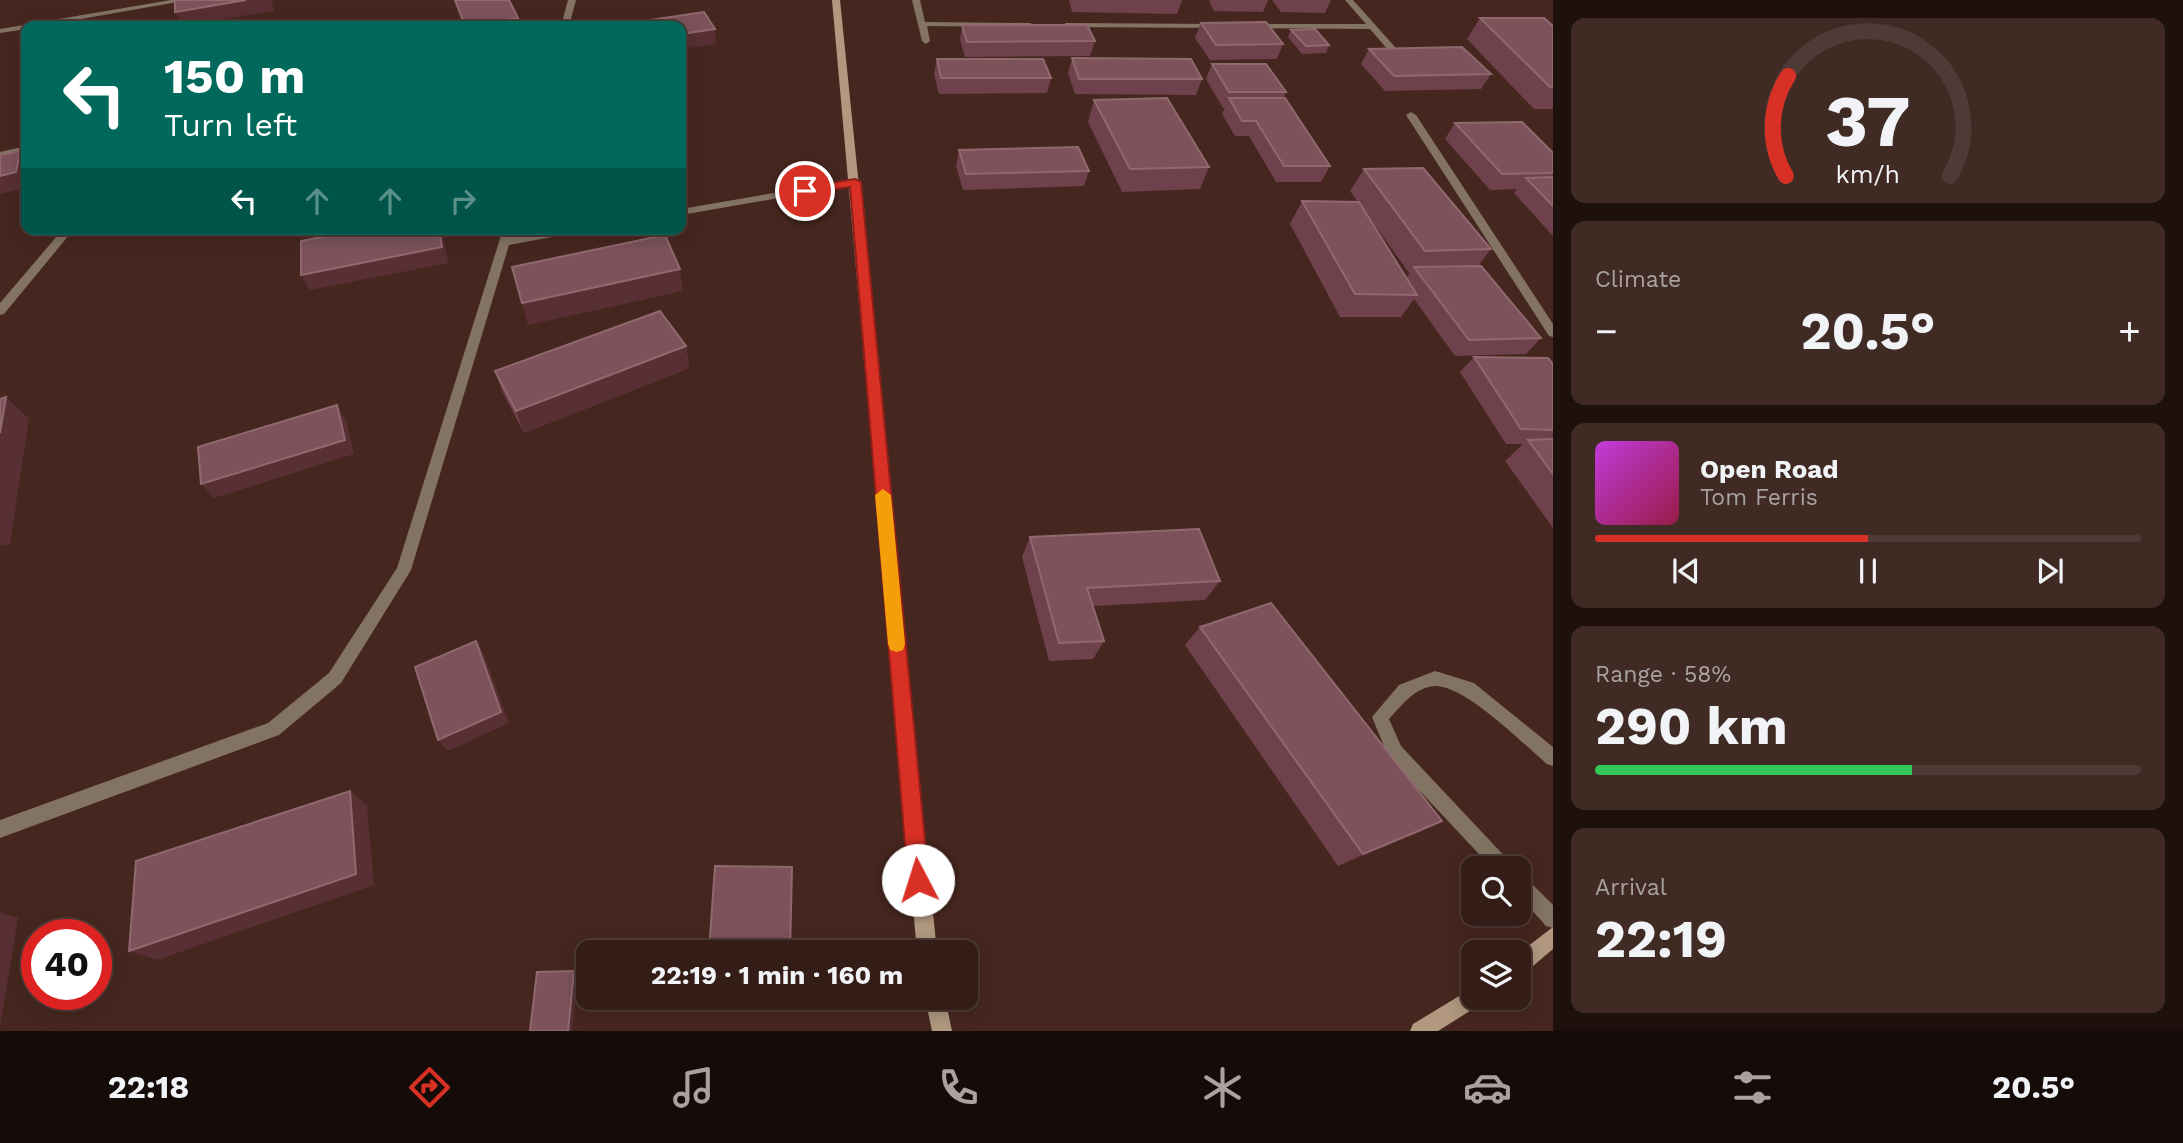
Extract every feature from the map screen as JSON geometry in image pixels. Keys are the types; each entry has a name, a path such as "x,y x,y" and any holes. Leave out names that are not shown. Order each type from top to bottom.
{"street":[{"path":"57,21 185,0"},
{"path":"566,21 572,0"},
{"path":"836,0 926,940"},
{"path":"916,0 926,41"},
{"path":"1349,0 1392,49"},
{"path":"923,24 1045,25"},
{"path":"1059,25 1371,27"},
{"path":"0,31 21,27"},
{"path":"1412,115 1553,332"},
{"path":"0,155 21,150"},
{"path":"686,211 855,182"},
{"path":"0,311 64,235"},
{"path":"0,829 273,729 335,678 404,569 506,236"},
{"path":"1493,856 1395,752 1380,717 1405,690 1435,678 1468,688 1553,758"},
{"path":"1531,896 1553,919"},
{"path":"1531,955 1553,937"},
{"path":"1420,1031 1461,1005"},
{"path":"938,1010 942,1031"}],"building":[{"path":"175,0 246,0 175,12"},
{"path":"455,0 509,0 518,18 498,21 463,21"},
{"path":"704,12 715,29 686,33 686,21 643,21"},
{"path":"1480,18 1544,18 1553,26 1553,87 1550,87"},
{"path":"1266,22 1283,44 1216,45 1201,23"},
{"path":"962,25 1087,25 1095,41 967,42"},
{"path":"1315,29 1329,45 1306,46 1291,30"},
{"path":"1462,47 1491,74 1394,76 1369,49"},
{"path":"1072,58 1191,59 1202,79 1079,79"},
{"path":"937,59 1043,59 1051,78 941,78"},
{"path":"1212,64 1266,64 1286,92 1229,92"},
{"path":"1167,98 1209,167 1130,169 1094,100"},
{"path":"1229,98 1285,98 1330,166 1284,166 1256,121 1242,121"},
{"path":"1522,122 1553,153 1553,173 1502,174 1455,123"},
{"path":"1078,147 1089,171 966,174 959,150"},
{"path":"20,151 16,172 0,176 0,155"},
{"path":"1423,168 1491,249 1425,251 1364,169"},
{"path":"1553,177 1553,206 1526,178"},
{"path":"1302,201 1359,202 1417,295 1355,294"},
{"path":"332,235 440,235 442,247 301,275 301,241"},
{"path":"665,235 680,269 522,303 512,267"},
{"path":"1481,266 1541,338 1469,340 1414,267"},
{"path":"660,311 686,346 516,411 495,371"},
{"path":"1474,357 1548,358 1553,364 1553,430 1521,429"},
{"path":"6,397 0,433 0,399"},
{"path":"337,405 345,440 201,484 198,447"},
{"path":"1553,439 1553,474 1528,440"},
{"path":"1199,529 1220,581 1087,588 1104,641 1059,643 1030,537"},
{"path":"1271,603 1442,821 1363,854 1200,627"},
{"path":"476,641 501,712 438,740 415,667"},
{"path":"350,791 356,874 129,951 136,861"},
{"path":"715,866 792,867 790,940 710,940"},
{"path":"574,971 568,1031 530,1031 537,972"}],"slow traffic":[{"path":"883,495 897,644"}],"route":[{"path":"805,191 855,182 918,880"}]}
